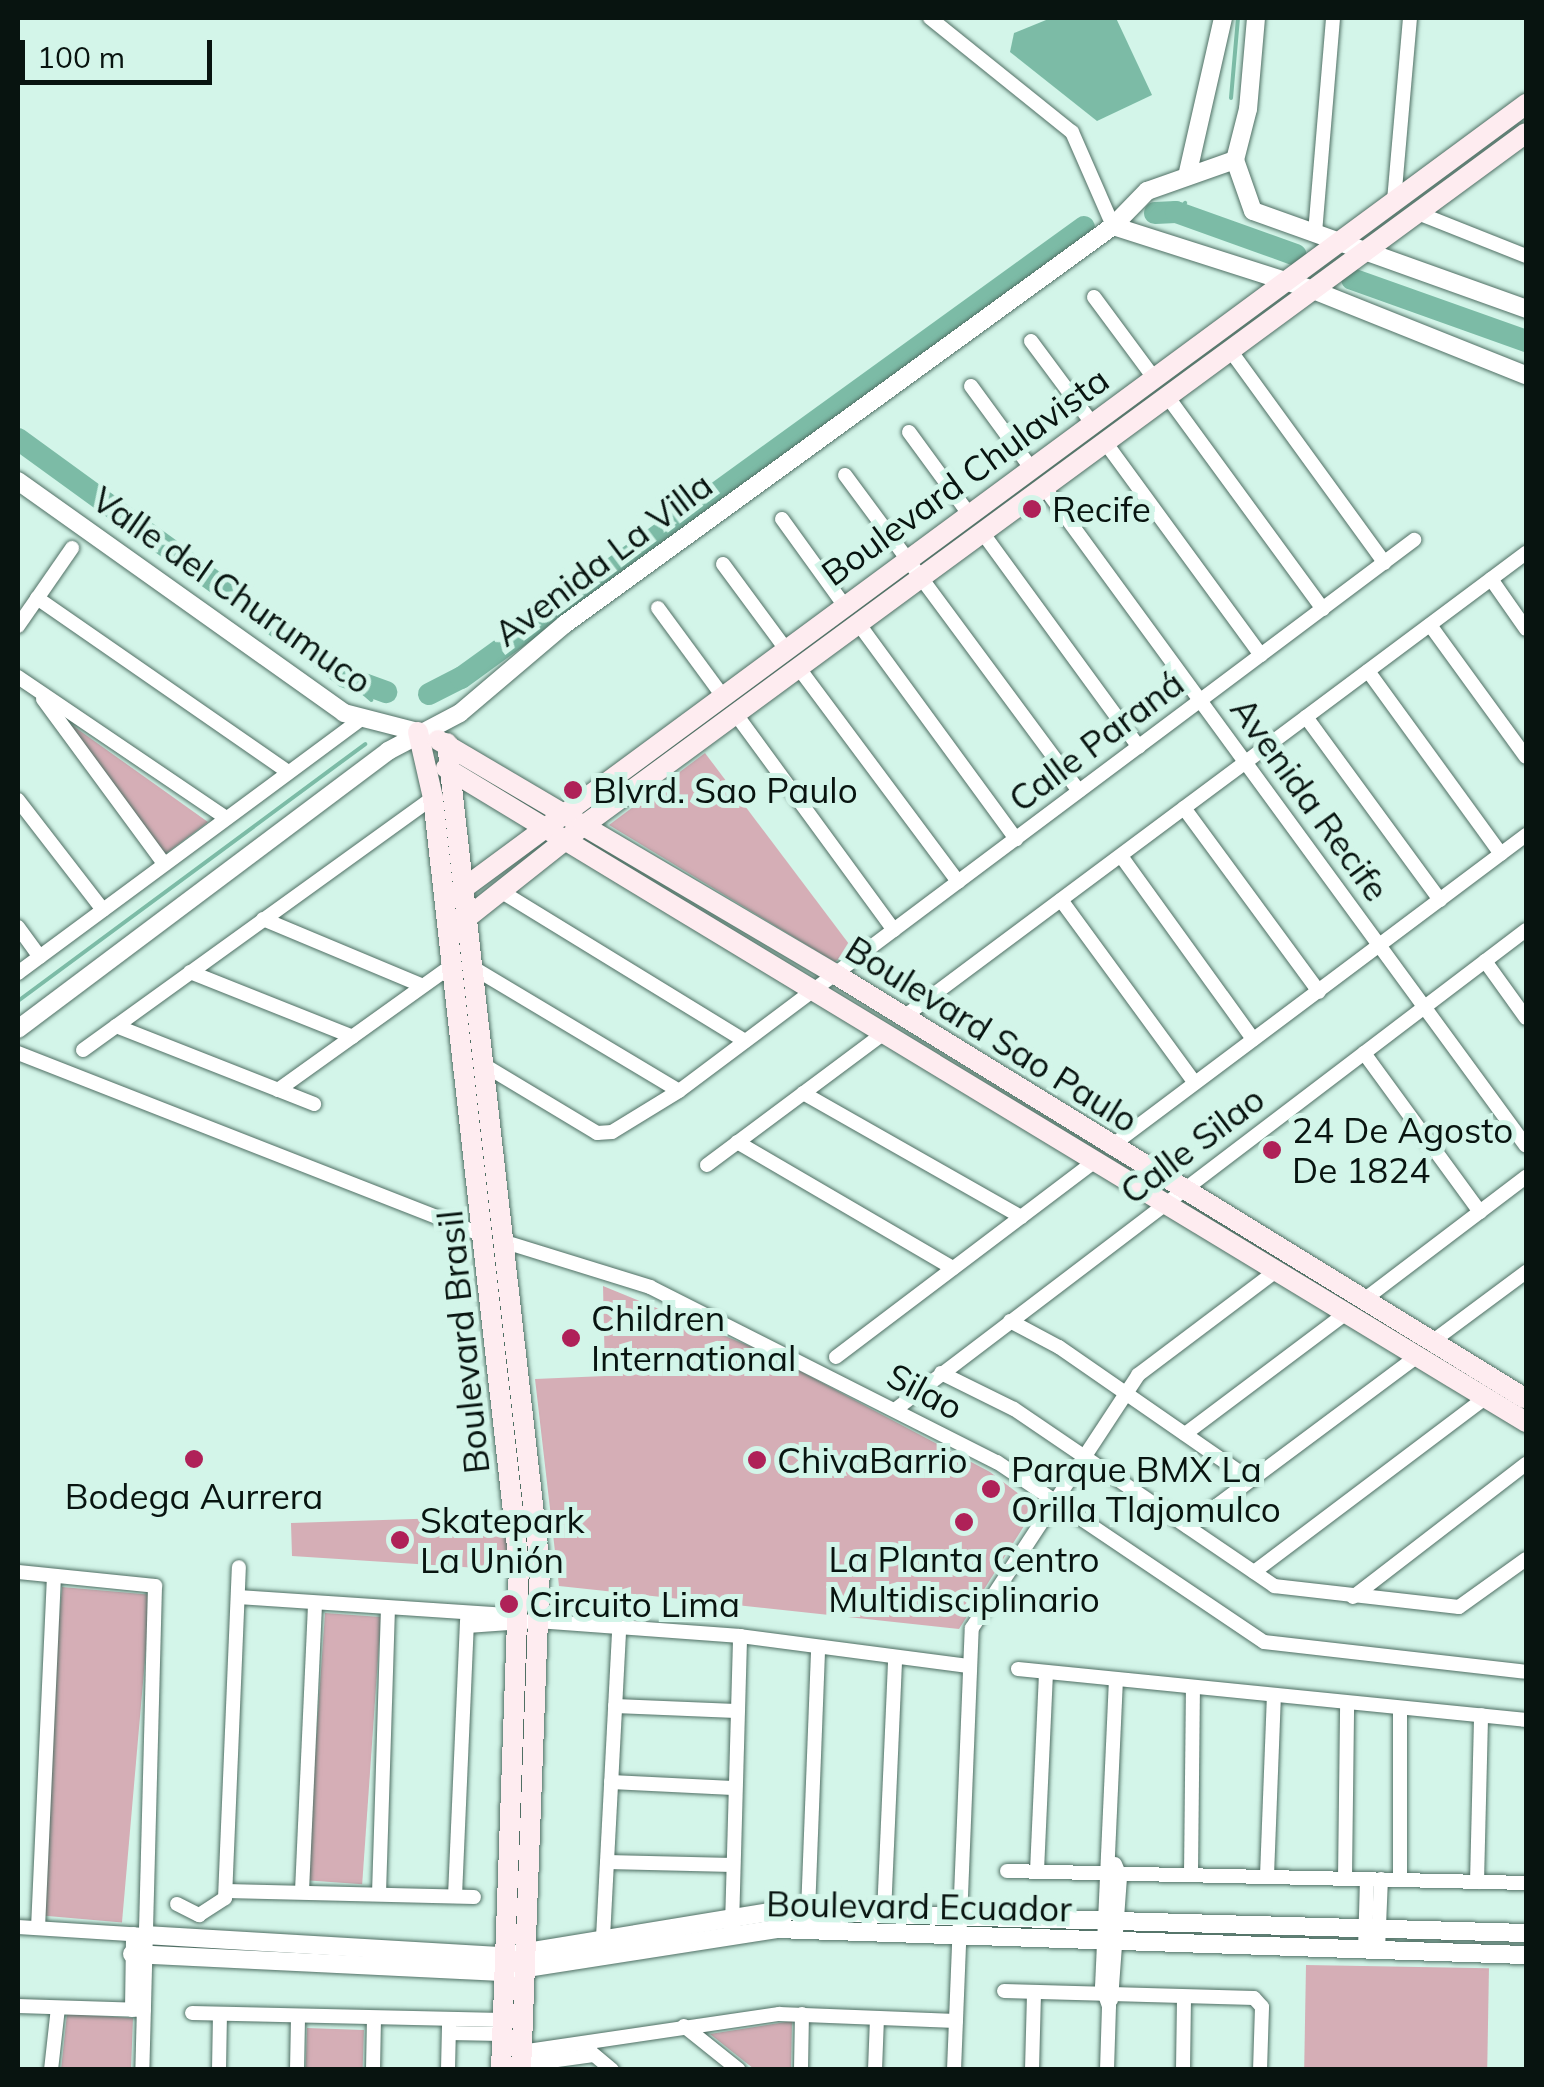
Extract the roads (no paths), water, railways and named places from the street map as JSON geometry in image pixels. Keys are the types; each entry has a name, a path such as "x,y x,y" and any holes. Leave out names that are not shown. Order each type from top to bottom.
{"main road":[{"name":"Boulevard Chulavista","path":"445,902 1526,104"},
{"name":"Boulevard Chulavista","path":"448,933 582,826 1526,134"},
{"name":"Boulevard Sao Paulo","path":"418,732 447,743 906,1016 1102,1154"},
{"name":"Boulevard Brasil","path":"418,732 428,756 448,933 461,967 484,1066 488,1186 483,1235 528,1622"},
{"name":"Boulevard Brasil","path":"447,743 466,920 461,967 488,1186 505,1242 540,1567 528,1622 513,1962 516,2064"},
{"name":"Boulevard Sao Paulo","path":"428,756 884,1033 1364,1300 1526,1399"},
{"name":"Boulevard Sao Paulo","path":"1173,1197 1276,1270 1526,1422"},
{"name":"Boulevard Brasil","path":"513,1962 501,2027 516,2064"}],"street":[{"path":"930,18 1072,132 1113,226 1286,280 1526,375"},
{"path":"1188,172 1222,18"},
{"path":"1256,18 1248,109 1235,160 1253,212 1526,309"},
{"path":"1315,232 1334,18"},
{"path":"1394,201 1410,18"},
{"name":"Avenida La Villa","path":"18,1029 418,732 460,713 565,624 1113,226 1147,190 1188,172 1235,160"},
{"path":"1418,213 1526,256"},
{"path":"1094,297 1154,378"},
{"path":"1032,340 1092,423"},
{"path":"1230,350 1385,562"},
{"path":"971,386 1031,468"},
{"path":"1167,396 1322,609"},
{"path":"909,432 968,514"},
{"path":"1106,442 1261,655"},
{"path":"845,474 1079,792"},
{"name":"Valle del Churumuco","path":"18,481 360,720 418,732"},
{"name":"Avenida Recife","path":"1044,487 1526,1146"},
{"path":"782,519 844,604"},
{"path":"982,532 1139,746"},
{"name":"Calle Paraná","path":"484,1066 604,1135 679,1091 1414,540"},
{"path":"18,626 72,548"},
{"path":"906,1016 1526,552"},
{"path":"723,564 785,648"},
{"path":"1490,580 1526,629"},
{"path":"37,598 288,772"},
{"path":"658,608 722,694"},
{"path":"858,623 1016,839"},
{"path":"1430,625 1526,757"},
{"path":"798,666 958,882"},
{"path":"1368,671 1502,854"},
{"path":"18,678 226,818"},
{"path":"37,691 164,864"},
{"path":"735,713 894,930"},
{"path":"1306,717 1440,900"},
{"path":"18,974 360,720"},
{"path":"82,1050 433,798"},
{"path":"18,800 102,910"},
{"path":"1184,808 1319,992"},
{"path":"836,1356 1526,835"},
{"path":"1121,856 1253,1040"},
{"path":"502,892 745,1042"},
{"path":"1061,900 1194,1082"},
{"path":"262,919 423,986"},
{"path":"18,927 40,956"},
{"name":"Calle Silao","path":"896,1410 1526,930"},
{"path":"1485,962 1526,1018"},
{"path":"278,1090 423,986 461,967 679,1091"},
{"path":"190,972 353,1036"},
{"path":"116,1026 314,1104"},
{"path":"707,1164 884,1033"},
{"path":"18,1052 483,1235"},
{"path":"1364,1053 1480,1212"},
{"path":"804,1092 1021,1217"},
{"path":"737,1142 953,1268"},
{"path":"1364,1300 1526,1178"},
{"name":"Silao","path":"505,1242 650,1287 997,1462 1264,1642 1526,1672"},
{"path":"954,2070 967,1666 972,1628 1050,1501 1148,1364 1276,1270"},
{"path":"1433,1341 1526,1272"},
{"path":"1185,1434 1346,1313"},
{"path":"1010,1321 1126,1393 1251,1480"},
{"path":"1188,1528 1416,1356"},
{"path":"941,1373 1014,1409 1274,1586 1459,1608 1526,1559"},
{"path":"1254,1572 1486,1397"},
{"path":"1353,1597 1526,1464"},
{"path":"177,1904 199,1915 220,1906 226,1891 239,1566"},
{"path":"18,1572 155,1586 139,1945 142,2070"},
{"path":"38,1928 54,1576"},
{"path":"238,1597 467,1620 740,1636 967,1666"},
{"path":"302,1891 316,1604"},
{"path":"379,1894 388,1611"},
{"path":"455,1896 467,1620"},
{"path":"603,1938 619,1631"},
{"path":"732,1927 740,1636"},
{"path":"808,1912 818,1647"},
{"path":"884,1914 895,1658"},
{"path":"1018,1669 1526,1720"},
{"path":"1037,1871 1046,1672"},
{"path":"1108,2070 1116,1679"},
{"path":"1190,1874 1193,1688"},
{"path":"1266,1876 1274,1697"},
{"path":"1345,1878 1347,1704"},
{"path":"615,1706 736,1711"},
{"path":"1400,1708 1400,1880"},
{"path":"1477,1882 1481,1715"},
{"path":"611,1782 733,1788"},
{"path":"607,1862 733,1865"},
{"path":"1007,1871 1113,1867 1190,1874 1526,1883"},
{"path":"1372,1950 1374,1879"},
{"path":"226,1891 474,1897"},
{"name":"Boulevard Ecuador","path":"139,1945 513,1962 808,1912 1526,1932"},
{"path":"18,1927 139,1945"},
{"name":"Boulevard Ecuador","path":"513,1962 603,1938 732,1927 960,1938 1526,1954"},
{"path":"1004,1991 1109,1998 1260,2000 1260,2070"},
{"path":"1032,2070 1034,1992"},
{"path":"1183,2070 1184,1996"},
{"path":"18,2006 138,2010"},
{"path":"50,2070 58,2008"},
{"path":"192,2013 501,2027"},
{"path":"516,2064 581,2042 802,2014 956,2021"},
{"path":"801,2070 802,2014"},
{"path":"219,2070 220,2015"},
{"path":"297,2070 298,2018"},
{"path":"876,2070 878,2018"},
{"path":"373,2070 374,2019"},
{"path":"448,2070 449,2026"},
{"path":"684,2026 739,2070"},
{"path":"581,2042 612,2070"},
{"path":"516,2064 593,2054"}],"waterway":[{"path":"1231,98 1238,18"},
{"path":"1176,212 1185,203"},
{"path":"1155,213 1176,212 1296,255"},
{"path":"429,694 461,678 1084,227"},
{"path":"1352,279 1526,341"},
{"path":"18,439 345,677 386,692"},
{"path":"345,677 371,700"},
{"path":"18,1001 365,744"},
{"path":"470,1038 476,1093"}],"place":[{"name":"Recife","path":"1032,509"},
{"name":"Blvrd. Sao Paulo","path":"573,790"},
{"name":"24 De Agosto De 1824","path":"1272,1150"},
{"name":"Children International","path":"571,1338"},
{"name":"Bodega Aurrera","path":"194,1459"},
{"name":"ChivaBarrio","path":"757,1460"},
{"name":"Parque BMX La Orilla Tlajomulco","path":"991,1489"},
{"name":"La Planta Centro Multidisciplinario","path":"964,1522"},
{"name":"Skatepark La Unión","path":"400,1540"},
{"name":"Circuito Lima","path":"509,1604"}]}
